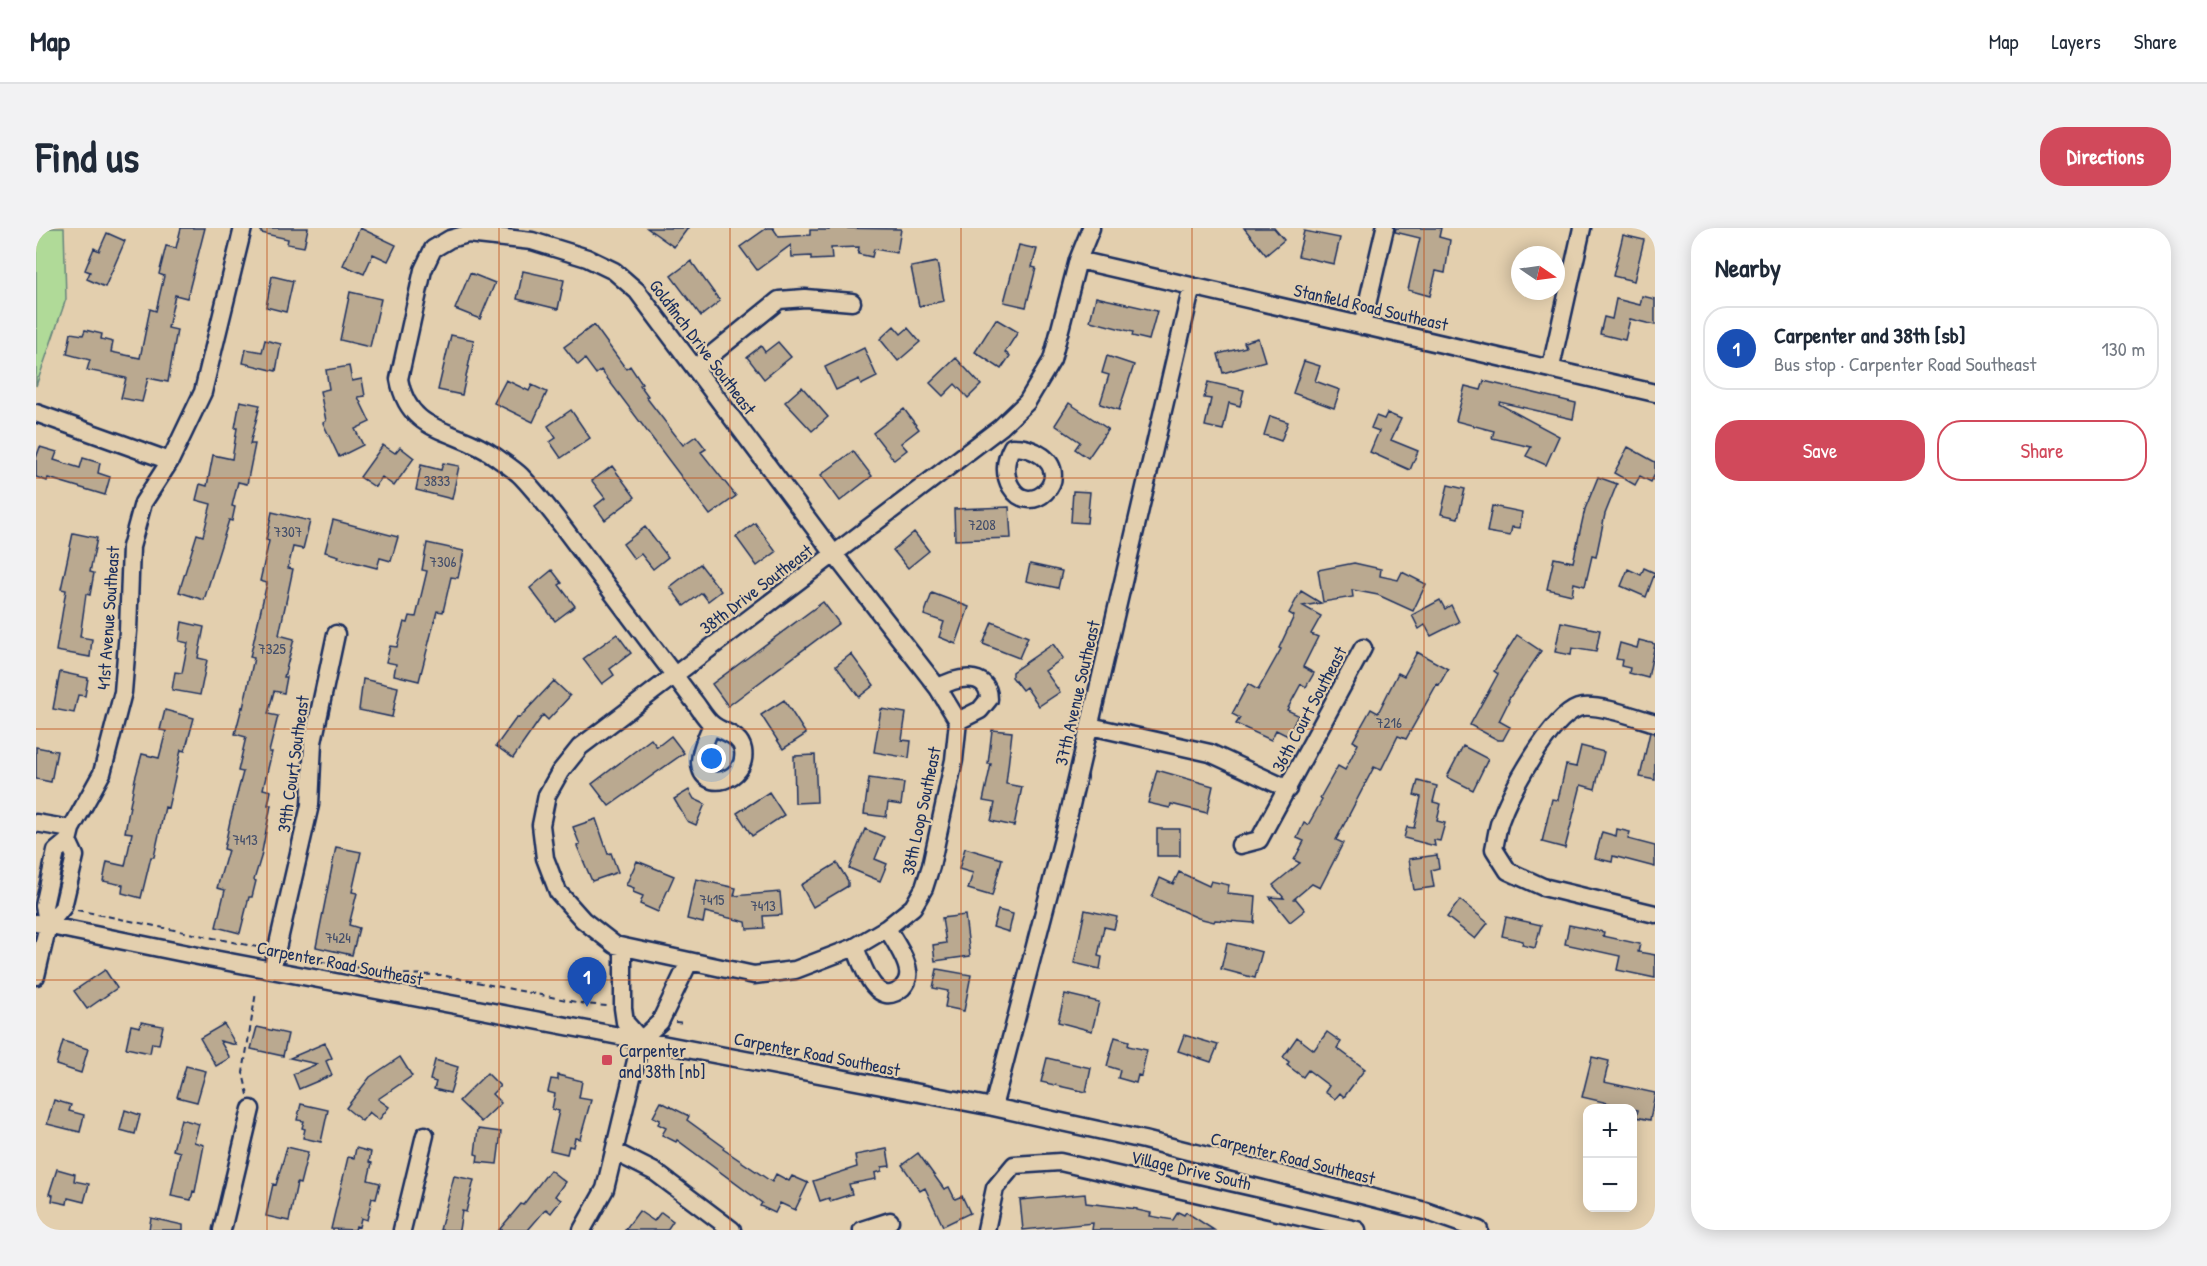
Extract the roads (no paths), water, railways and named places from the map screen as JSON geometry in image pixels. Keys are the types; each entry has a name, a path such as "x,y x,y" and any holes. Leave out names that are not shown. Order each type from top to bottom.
{"street":[{"name":"41st Avenue Southeast","path":"36,976 44,906 56,851 69,835 102,773 123,692 131,548 143,503 170,461 203,392 243,228"},
{"name":"38th Drive Southeast","path":"689,962 615,945 583,920 558,892 545,858 541,825 547,795 560,772 580,747 1000,427 1027,402 1052,360 1078,260 1091,228"},
{"path":"1362,326 1385,228"},
{"path":"1551,367 1582,228"},
{"name":"Goldfinch Drive Southeast","path":"712,724 520,475 490,453 419,418 408,407 399,379 423,270 433,249 450,239 468,234 532,241 587,258 614,271 637,291 834,554"},
{"name":"Stanfield Road Southeast","path":"1078,260 1551,367 1655,393"},
{"name":"37th Avenue Southeast","path":"993,1107 1064,835 1192,286"},
{"path":"695,368 779,300 805,298 852,302"},
{"path":"36,413 170,461"},
{"path":"1000,427 1012,447"},
{"path":"834,554 938,687 958,721 984,707 989,699 988,689 979,680 960,678 938,687"},
{"name":"39th Court Southeast","path":"272,970 310,805 313,742 336,634"},
{"name":"36th Court Southeast","path":"1240,845 1259,840 1364,648"},
{"path":"1655,723 1604,709 1579,707 1558,721 1516,784 1499,822 1494,849 1508,871 1543,887 1655,915"},
{"name":"38th Loop Southeast","path":"689,962 754,975 795,970 855,947 887,928 913,907 924,888 954,760 958,721"},
{"path":"1090,726 1210,753 1288,789"},
{"path":"36,823 69,835"},
{"name":"41st Avenue Southeast","path":"42,924 63,907 75,856 69,835"},
{"name":"Carpenter Road Southeast","path":"42,924 993,1107 1144,1140 1425,1211 1479,1230"},
{"path":"855,947 875,989 883,993 899,990 906,984 909,976 908,968 887,928"},
{"path":"623,947 625,1022 641,1040"},
{"path":"582,1230 605,1189 641,1040 660,1022 689,962"},
{"path":"222,1230 251,1109"},
{"path":"402,1230 425,1135"},
{"path":"615,1152 655,1172 732,1230"},
{"name":"Village Drive South","path":"986,1230 995,1188 1014,1165 1060,1162 1357,1230"},
{"path":"862,1230 890,1221"}],"place":[{"name":"Carpenter and 38th [sb]","path":"587,1007"},
{"name":"Carpenter and 38th [nb]","path":"607,1060"}]}
